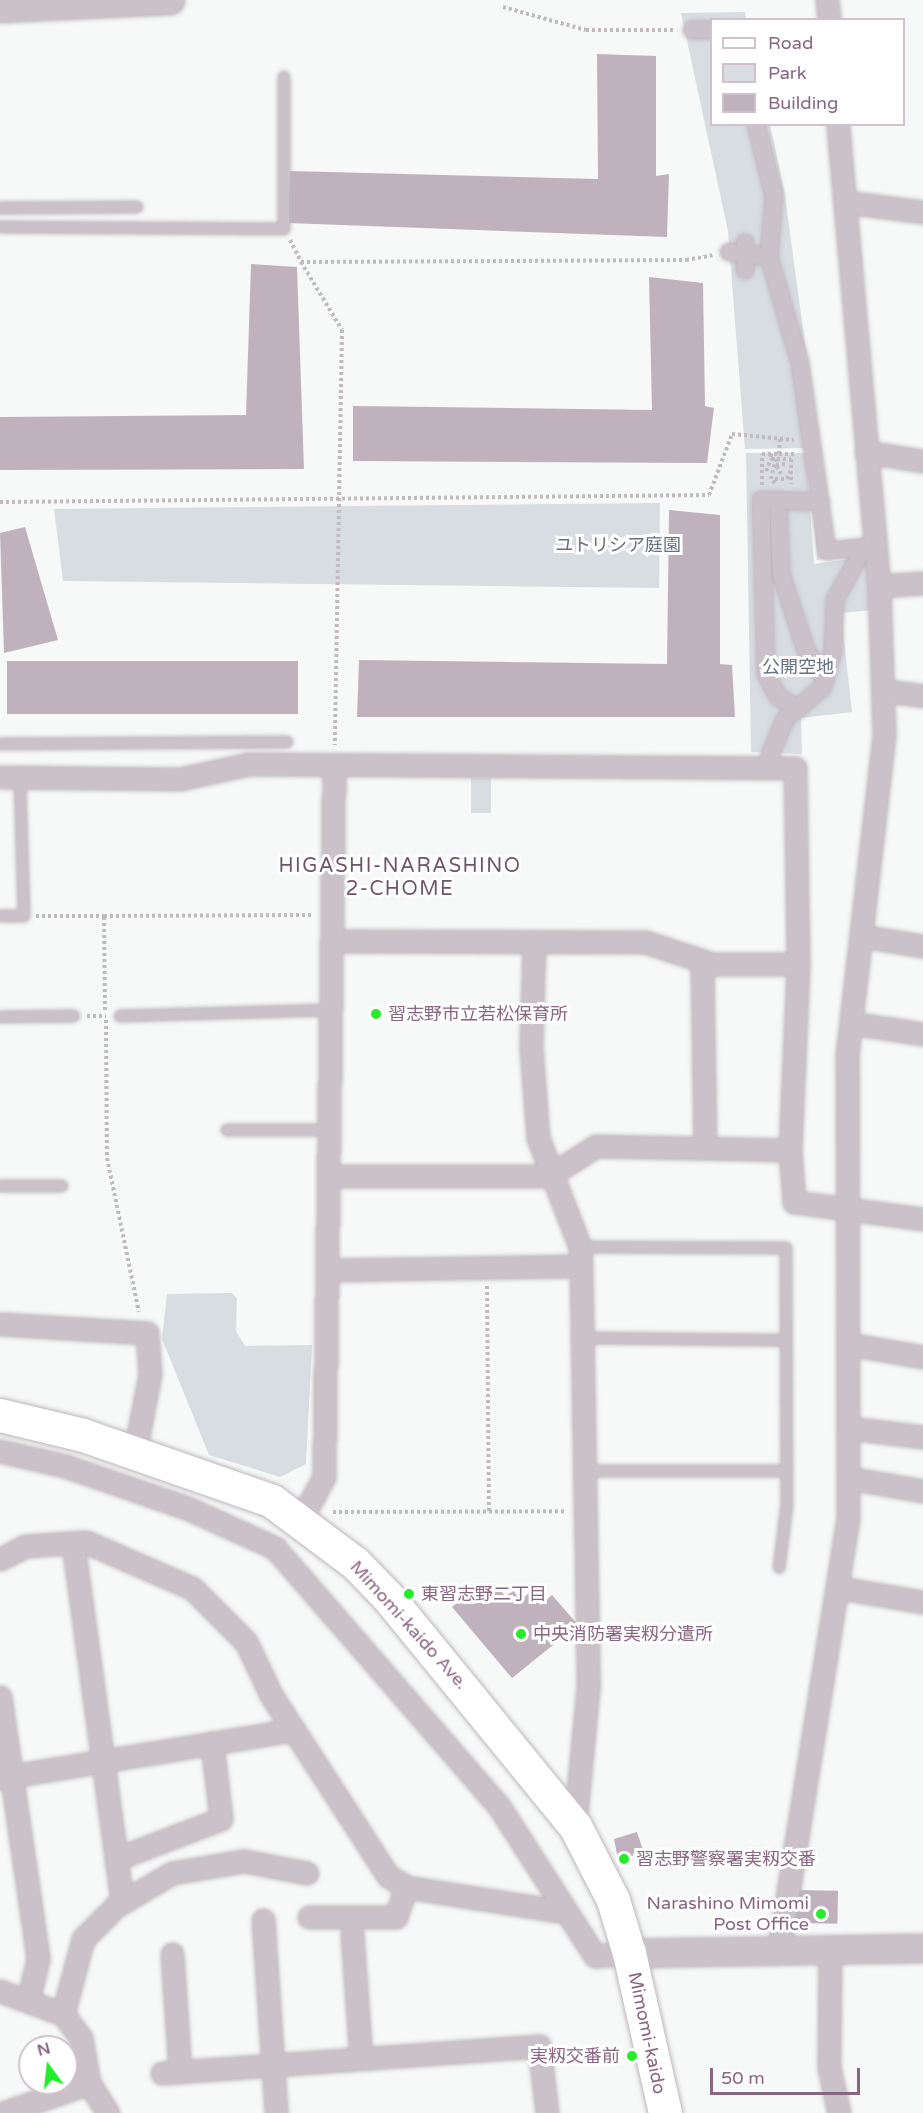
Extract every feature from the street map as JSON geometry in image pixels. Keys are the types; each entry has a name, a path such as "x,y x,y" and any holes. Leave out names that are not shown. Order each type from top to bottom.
{"main road":[{"name":"Mimomi-kaido Ave.","path":"0,1415 135,1452 306,1510 388,1597 575,1826 613,1900 629,1953"},
{"name":"Mimomi-kaido","path":"629,1953 665,2113"}],"street":[{"path":"0,8 170,0"},
{"path":"827,0 829,18"},
{"path":"692,30 710,30"},
{"path":"756,126 774,196 769,257 800,363 807,440 813,440 827,551 864,547 835,600 833,651 825,679 817,695 785,719 765,768"},
{"path":"779,1949 840,1588 848,1478 849,1428 847,1207 851,1023 885,691 879,586 838,126"},
{"path":"845,202 923,212"},
{"path":"741,255 769,257"},
{"path":"866,452 923,461"},
{"path":"799,709 778,697 766,674 761,500 780,495 821,502"},
{"path":"780,495 781,574 806,650 825,679"},
{"path":"879,586 923,583"},
{"path":"885,691 923,696"},
{"path":"10,778 180,779 248,764 795,768 798,964 790,1150 794,1202 847,1207 923,1219"},
{"path":"306,1510 324,1477 334,765"},
{"path":"861,936 923,945"},
{"path":"332,941 645,942 702,961 798,964"},
{"path":"534,943 531,1047 538,1138 549,1176 580,1256 588,1688 575,1826"},
{"path":"702,961 705,1148"},
{"path":"851,1023 923,1034"},
{"path":"328,1176 549,1176 596,1146 790,1150"},
{"path":"327,1270 487,1267 580,1256"},
{"path":"0,1324 147,1333 150,1374 135,1452"},
{"path":"848,1344 923,1357"},
{"path":"849,1428 923,1437"},
{"path":"0,1451 64,1466 187,1508 275,1548 498,1805 595,1956 779,1949 923,1948"},
{"path":"848,1478 923,1491"},
{"path":"0,1559 25,1546 86,1542 192,1588 246,1642 294,1730 382,1868 406,1887 566,1912"},
{"path":"73,1543 122,1903"},
{"path":"840,1588 923,1602"},
{"path":"0,1697 6,1777 38,1959 28,2001"},
{"path":"6,1777 294,1730"},
{"path":"116,1859 221,1819 212,1743"},
{"path":"63,2014 83,1939 122,1903 172,1873 244,1862 307,1873"},
{"path":"309,1917 396,1917 406,1887"},
{"path":"263,1920 276,2113"},
{"path":"352,1934 361,2059"},
{"path":"830,1948 829,2068 839,2113"},
{"path":"172,1954 171,2073 538,2046 547,2113"},
{"path":"0,1991 63,2014 81,2038 89,2083 108,2113"},
{"path":"3,2113 89,2083"}],"lane":[{"path":"0,227 284,229 284,77"},
{"path":"0,208 137,207"},
{"path":"0,744 287,742"},
{"path":"0,916 24,916 10,778"},
{"path":"120,1016 331,1010"},
{"path":"0,1017 74,1016"},
{"path":"226,1130 329,1130"},
{"path":"0,1186 62,1186"},
{"path":"580,1256 786,1248 787,1471 779,1568"},
{"path":"581,1338 786,1340"},
{"path":"584,1471 787,1471"}],"path":[{"path":"503,7 586,30 692,30"},
{"path":"284,229 342,330 334,765"},
{"path":"301,262 686,260 741,255"},
{"path":"0,502 709,495 732,434 807,440"},
{"path":"779,454 780,439"},
{"path":"775,479 767,484 767,473 773,459 779,454 797,454 798,490 780,495 762,489 762,454 773,459 786,464"},
{"path":"773,459 791,459 791,484 781,484 780,495"},
{"path":"773,459 781,474"},
{"path":"773,459 771,479 787,480 791,470"},
{"path":"24,916 332,915"},
{"path":"104,916 107,1158 130,1283 147,1333"},
{"path":"74,1016 120,1016"},
{"path":"487,1267 489,1512"},
{"path":"306,1510 338,1514 584,1510"}],"green space":[{"path":"745,12 746,18 710,18 710,126 770,126 784,189 832,542 866,538 868,553 817,560 809,448 745,449 728,231 681,13"},
{"name":"公開空地","path":"746,453 806,453 814,564 867,557 873,610 841,613 852,712 801,718 802,754 751,752"},
{"name":"ユトリシア庭園","path":"660,503 659,588 63,581 54,509"},
{"path":"471,778 491,778 491,813 471,813"},
{"path":"232,1293 237,1298 236,1331 245,1346 312,1345 306,1464 280,1477 209,1455 162,1339 167,1294"}],"building":[{"path":"597,54 656,56 656,176 669,174 667,237 288,223 290,171 598,179"},
{"path":"251,264 297,267 304,469 0,470 0,417 246,415"},
{"path":"649,277 703,283 705,406 714,408 707,463 353,461 353,406 652,410"},
{"path":"669,510 720,515 720,664 732,665 735,717 357,717 359,660 667,664"},
{"path":"25,527 58,640 4,653 0,533"},
{"path":"7,661 298,661 298,714 7,714"},
{"path":"480,1584 490,1593 498,1587 505,1596 514,1591 520,1601 529,1593 541,1605 552,1595 578,1625 512,1678 452,1607"},
{"path":"637,1832 644,1853 618,1859 614,1839"},
{"path":"795,1890 838,1891 837,1924 794,1923"}],"place":[{"name":"習志野市立若松保育所","path":"376,1014"},
{"name":"東習志野二丁目","path":"409,1594"},
{"name":"中央消防署実籾分遣所","path":"521,1634"},
{"name":"習志野警察署実籾交番","path":"624,1859"},
{"name":"Narashino Mimomi Post Office","path":"821,1914"},
{"name":"実籾交番前","path":"632,2056"}],"district":[{"name":"HIGASHI-NARASHINO 2-CHOME","path":"400,878"}]}
